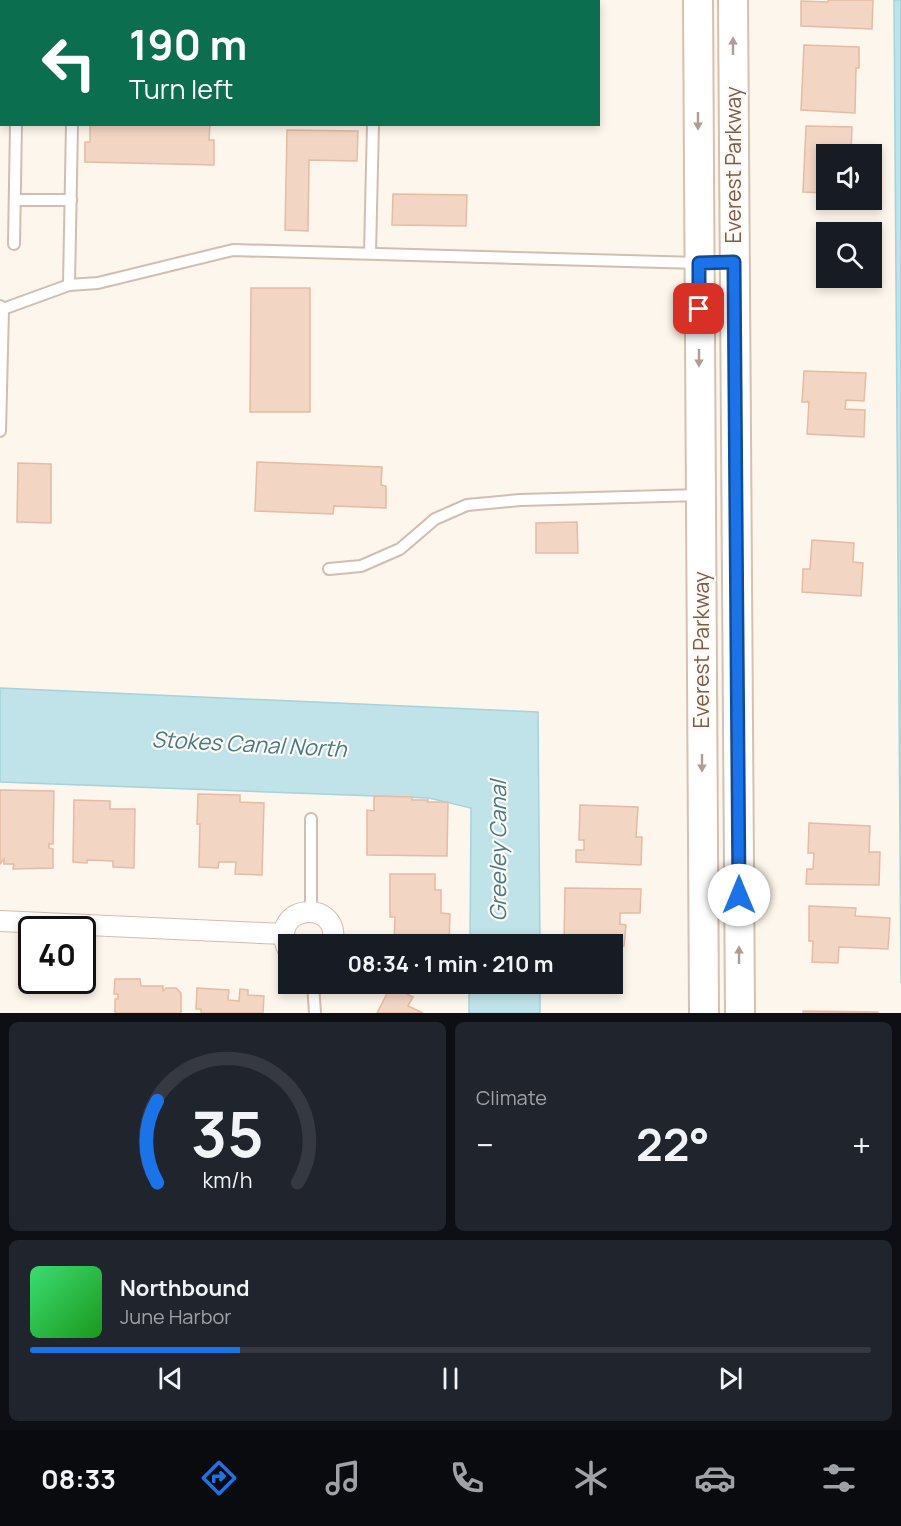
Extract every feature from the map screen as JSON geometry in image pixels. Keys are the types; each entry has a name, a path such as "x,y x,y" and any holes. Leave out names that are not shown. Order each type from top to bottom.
{"street":[{"name":"Everest Parkway","path":"698,0 704,1013"},
{"name":"Everest Parkway","path":"733,0 740,1013"},
{"path":"699,263 734,262"},
{"path":"700,495 736,494"},
{"path":"286,934 286,926 296,915 311,911 319,913 331,924 333,934"},
{"path":"0,921 278,941"}],"lane":[{"path":"14,244 16,126"},
{"path":"69,285 72,126"},
{"path":"370,253 373,126"},
{"path":"15,200 71,200"},
{"path":"0,431 2,308 69,285 98,283 233,250 699,263"},
{"path":"329,569 361,566 400,549 435,519 467,505 520,500 700,495"},
{"path":"311,819 311,911"},
{"path":"314,994 315,1013"}],"water":[{"path":"894,0 901,0 901,983"},
{"path":"0,688 538,712 540,934 470,934 471,808 429,798 0,782"},
{"path":"469,994 540,994 540,1013 469,1013"}],"building":[{"path":"828,0 873,0 872,29 801,26 801,1 828,2"},
{"path":"804,45 859,47 855,113 801,110"},
{"path":"90,126 210,126 209,140 214,140 214,165 85,162 85,142 90,142"},
{"path":"806,126 852,127 851,144 816,144 816,193 803,192"},
{"path":"287,130 358,131 357,161 309,160 308,231 285,230"},
{"path":"393,194 467,195 466,226 392,225"},
{"path":"251,288 310,288 310,412 250,412"},
{"path":"804,371 866,373 864,401 846,400 845,409 865,410 864,437 807,434 809,402 802,402"},
{"path":"257,462 382,467 381,485 386,486 386,508 334,506 333,514 255,511"},
{"path":"18,463 51,464 51,523 17,522"},
{"path":"577,522 578,553 536,553 536,523"},
{"path":"812,540 854,543 853,562 863,563 861,596 802,592 803,569 810,569"},
{"path":"0,790 54,791 53,844 49,844 49,848 53,849 53,868 13,869 14,864 4,864 4,859 0,864"},
{"path":"198,794 240,795 240,802 264,803 262,875 235,874 236,862 219,862 218,868 199,867"},
{"path":"374,796 412,797 412,800 448,802 447,856 367,855 367,810 374,811"},
{"path":"74,800 110,801 110,809 135,809 134,868 113,867 113,861 73,862"},
{"path":"580,805 638,807 636,837 642,837 641,865 576,862 576,850 584,850 584,840 579,840"},
{"path":"809,823 870,826 869,852 880,852 879,885 806,884 807,869 813,869 814,853 808,853"},
{"path":"390,874 435,874 435,890 441,890 441,913 450,914 449,934 394,934 395,917 390,917"},
{"path":"565,888 641,889 640,913 620,913 620,924 626,925 624,946 623,934 564,934"},
{"path":"809,906 856,908 855,916 890,918 888,949 839,947 838,963 812,962 813,941 809,941"},
{"path":"115,979 140,979 141,986 163,986 163,991 166,988 176,988 181,993 181,1013 115,1013 115,999 118,999 118,994 114,994"},
{"path":"197,988 229,990 228,1000 239,1001 240,989 248,990 248,995 264,996 263,1013 201,1013 201,1009 196,1009"},
{"path":"387,994 407,994 413,997 408,1006 423,1013 377,1013"},
{"path":"803,1011 878,1012 878,1013 803,1013"}],"route":[{"path":"699,309 699,263 734,262 739,895"}],"water label":[{"name":"Stokes Canal North","path":"249,744"},
{"name":"Greeley Canal","path":"498,851"}]}
